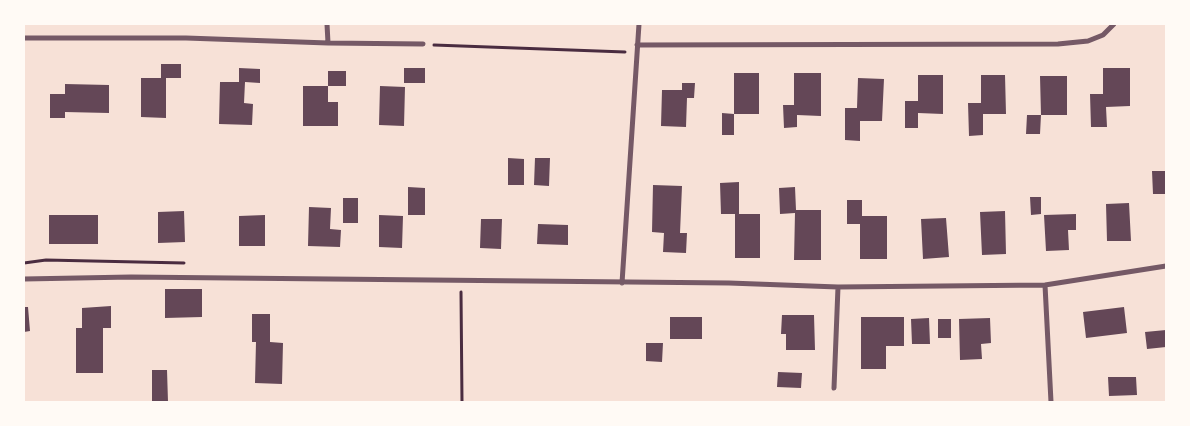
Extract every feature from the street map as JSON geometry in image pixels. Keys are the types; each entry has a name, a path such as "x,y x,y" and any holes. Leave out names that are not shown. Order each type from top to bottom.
{"street":[{"path":"327,24 328,43"},
{"path":"622,283 639,24"},
{"path":"638,45 1058,44 1088,41 1103,35 1114,24"},
{"path":"24,38 186,38 423,44"},
{"path":"24,279 131,277 461,282 729,283 838,287 1046,285 1166,266"},
{"path":"1046,285 1051,402"},
{"path":"834,388 838,287"}],"path":[{"path":"423,44 452,47 637,53"},
{"path":"24,262 46,260 192,263"},
{"path":"461,282 462,402"}],"building":[{"path":"161,64 181,64 181,78 166,78 166,118 141,117 141,78 161,78"},
{"path":"239,68 260,69 260,83 245,82 244,103 253,104 252,125 219,124 220,82 239,82"},
{"path":"404,68 425,68 425,83 404,83"},
{"path":"1103,68 1130,68 1130,106 1106,107 1107,127 1091,127 1090,94 1103,94"},
{"path":"328,71 346,71 346,86 328,86"},
{"path":"734,73 759,73 759,114 734,114"},
{"path":"794,73 821,73 821,116 797,115 797,127 784,128 783,105 794,105"},
{"path":"918,75 943,75 943,114 918,113 918,128 905,128 905,101 918,101"},
{"path":"981,75 1005,75 1006,114 983,114 983,135 969,136 968,103 981,103"},
{"path":"1040,76 1067,76 1067,115 1041,115"},
{"path":"858,78 884,79 882,121 860,121 860,141 845,140 845,108 857,108"},
{"path":"682,83 695,83 694,98 687,98 686,127 661,126 662,90 682,90"},
{"path":"65,84 109,85 109,113 65,112 65,118 50,118 50,94 65,94"},
{"path":"303,86 328,86 328,102 338,102 338,126 303,126"},
{"path":"380,86 405,87 404,126 379,125"},
{"path":"722,113 734,114 734,135 722,135"},
{"path":"1027,115 1041,115 1040,134 1026,134"},
{"path":"508,158 524,159 524,185 508,185"},
{"path":"535,158 550,158 549,186 534,185"},
{"path":"1152,171 1165,171 1166,194 1153,194"},
{"path":"739,182 739,214 760,214 760,258 735,258 735,214 721,214 720,183"},
{"path":"653,185 682,186 680,233 687,233 686,253 663,252 664,233 652,232"},
{"path":"408,187 425,188 425,215 408,215"},
{"path":"795,187 796,210 821,210 821,260 794,260 795,213 780,214 779,188"},
{"path":"1030,197 1041,197 1041,214 1031,215"},
{"path":"343,198 358,198 358,223 343,223"},
{"path":"847,200 862,200 862,216 887,216 887,259 860,259 860,224 847,224"},
{"path":"1129,203 1131,241 1107,241 1106,204"},
{"path":"309,207 331,208 330,229 341,230 340,247 308,246"},
{"path":"184,211 185,242 158,243 158,212"},
{"path":"1005,211 1006,254 982,255 980,212"},
{"path":"1076,214 1076,230 1068,230 1069,250 1046,251 1044,215"},
{"path":"49,215 98,215 98,244 49,244"},
{"path":"265,215 265,246 239,246 239,216"},
{"path":"379,215 403,216 402,248 379,247"},
{"path":"946,218 949,257 923,259 921,219"},
{"path":"481,219 502,219 501,249 480,248"},
{"path":"538,224 568,225 568,245 537,244"},
{"path":"165,289 202,289 202,317 165,318"},
{"path":"111,306 111,328 103,328 103,373 76,373 76,328 82,328 82,308"},
{"path":"24,307 28,307 30,331 24,332"},
{"path":"1124,307 1127,333 1086,338 1083,312"},
{"path":"252,314 270,314 270,342 283,343 282,384 255,383 256,342 252,342"},
{"path":"782,315 814,315 815,350 786,350 786,334 781,334"},
{"path":"670,317 702,317 702,339 670,339"},
{"path":"861,317 904,317 904,346 886,346 886,369 861,369"},
{"path":"929,318 930,344 912,344 911,319"},
{"path":"990,318 991,343 981,344 982,359 960,360 959,319"},
{"path":"938,319 951,319 951,338 938,338"},
{"path":"1166,330 1166,347 1147,349 1145,332"},
{"path":"646,343 663,343 662,362 646,361"},
{"path":"152,370 167,370 168,402 152,402"},
{"path":"778,372 802,373 801,388 777,387"},
{"path":"1108,377 1136,377 1137,395 1109,396"}]}
